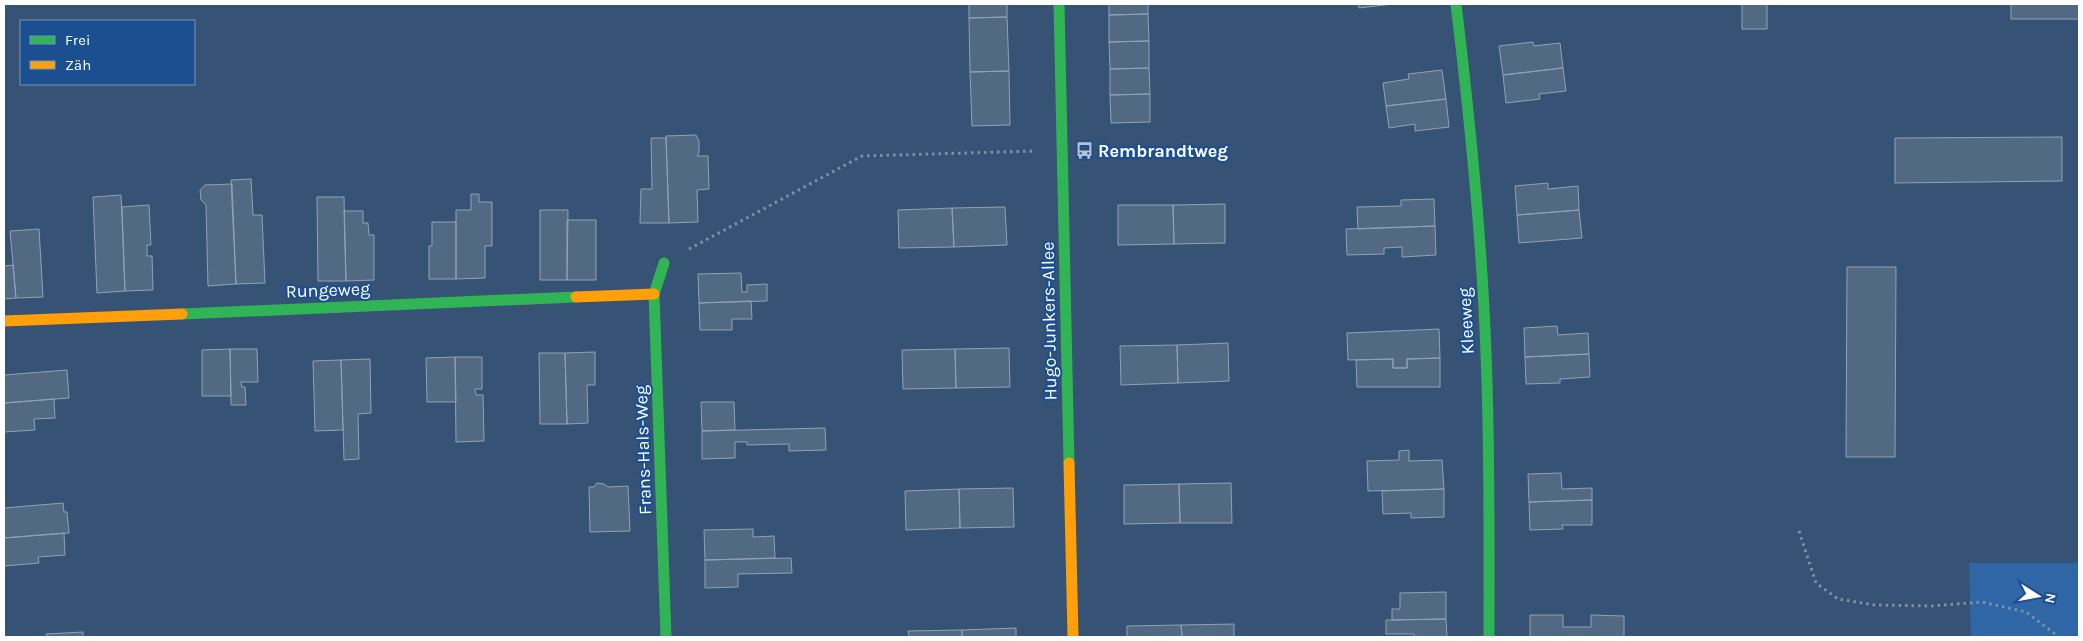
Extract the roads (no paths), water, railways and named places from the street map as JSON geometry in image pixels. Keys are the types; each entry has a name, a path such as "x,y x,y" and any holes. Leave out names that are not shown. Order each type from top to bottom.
{"street":[{"name":"Hugo-Junkers-Allee","path":"1059,4 1073,637"},
{"name":"Kleeweg","path":"1456,4 1472,135 1488,402 1489,637"},
{"name":"Frans-Hals-Weg","path":"664,263 654,294 666,637"},
{"name":"Rungeweg","path":"4,321 654,294"}],"place":[{"name":"Rembrandtweg","path":"1084,151"}]}
